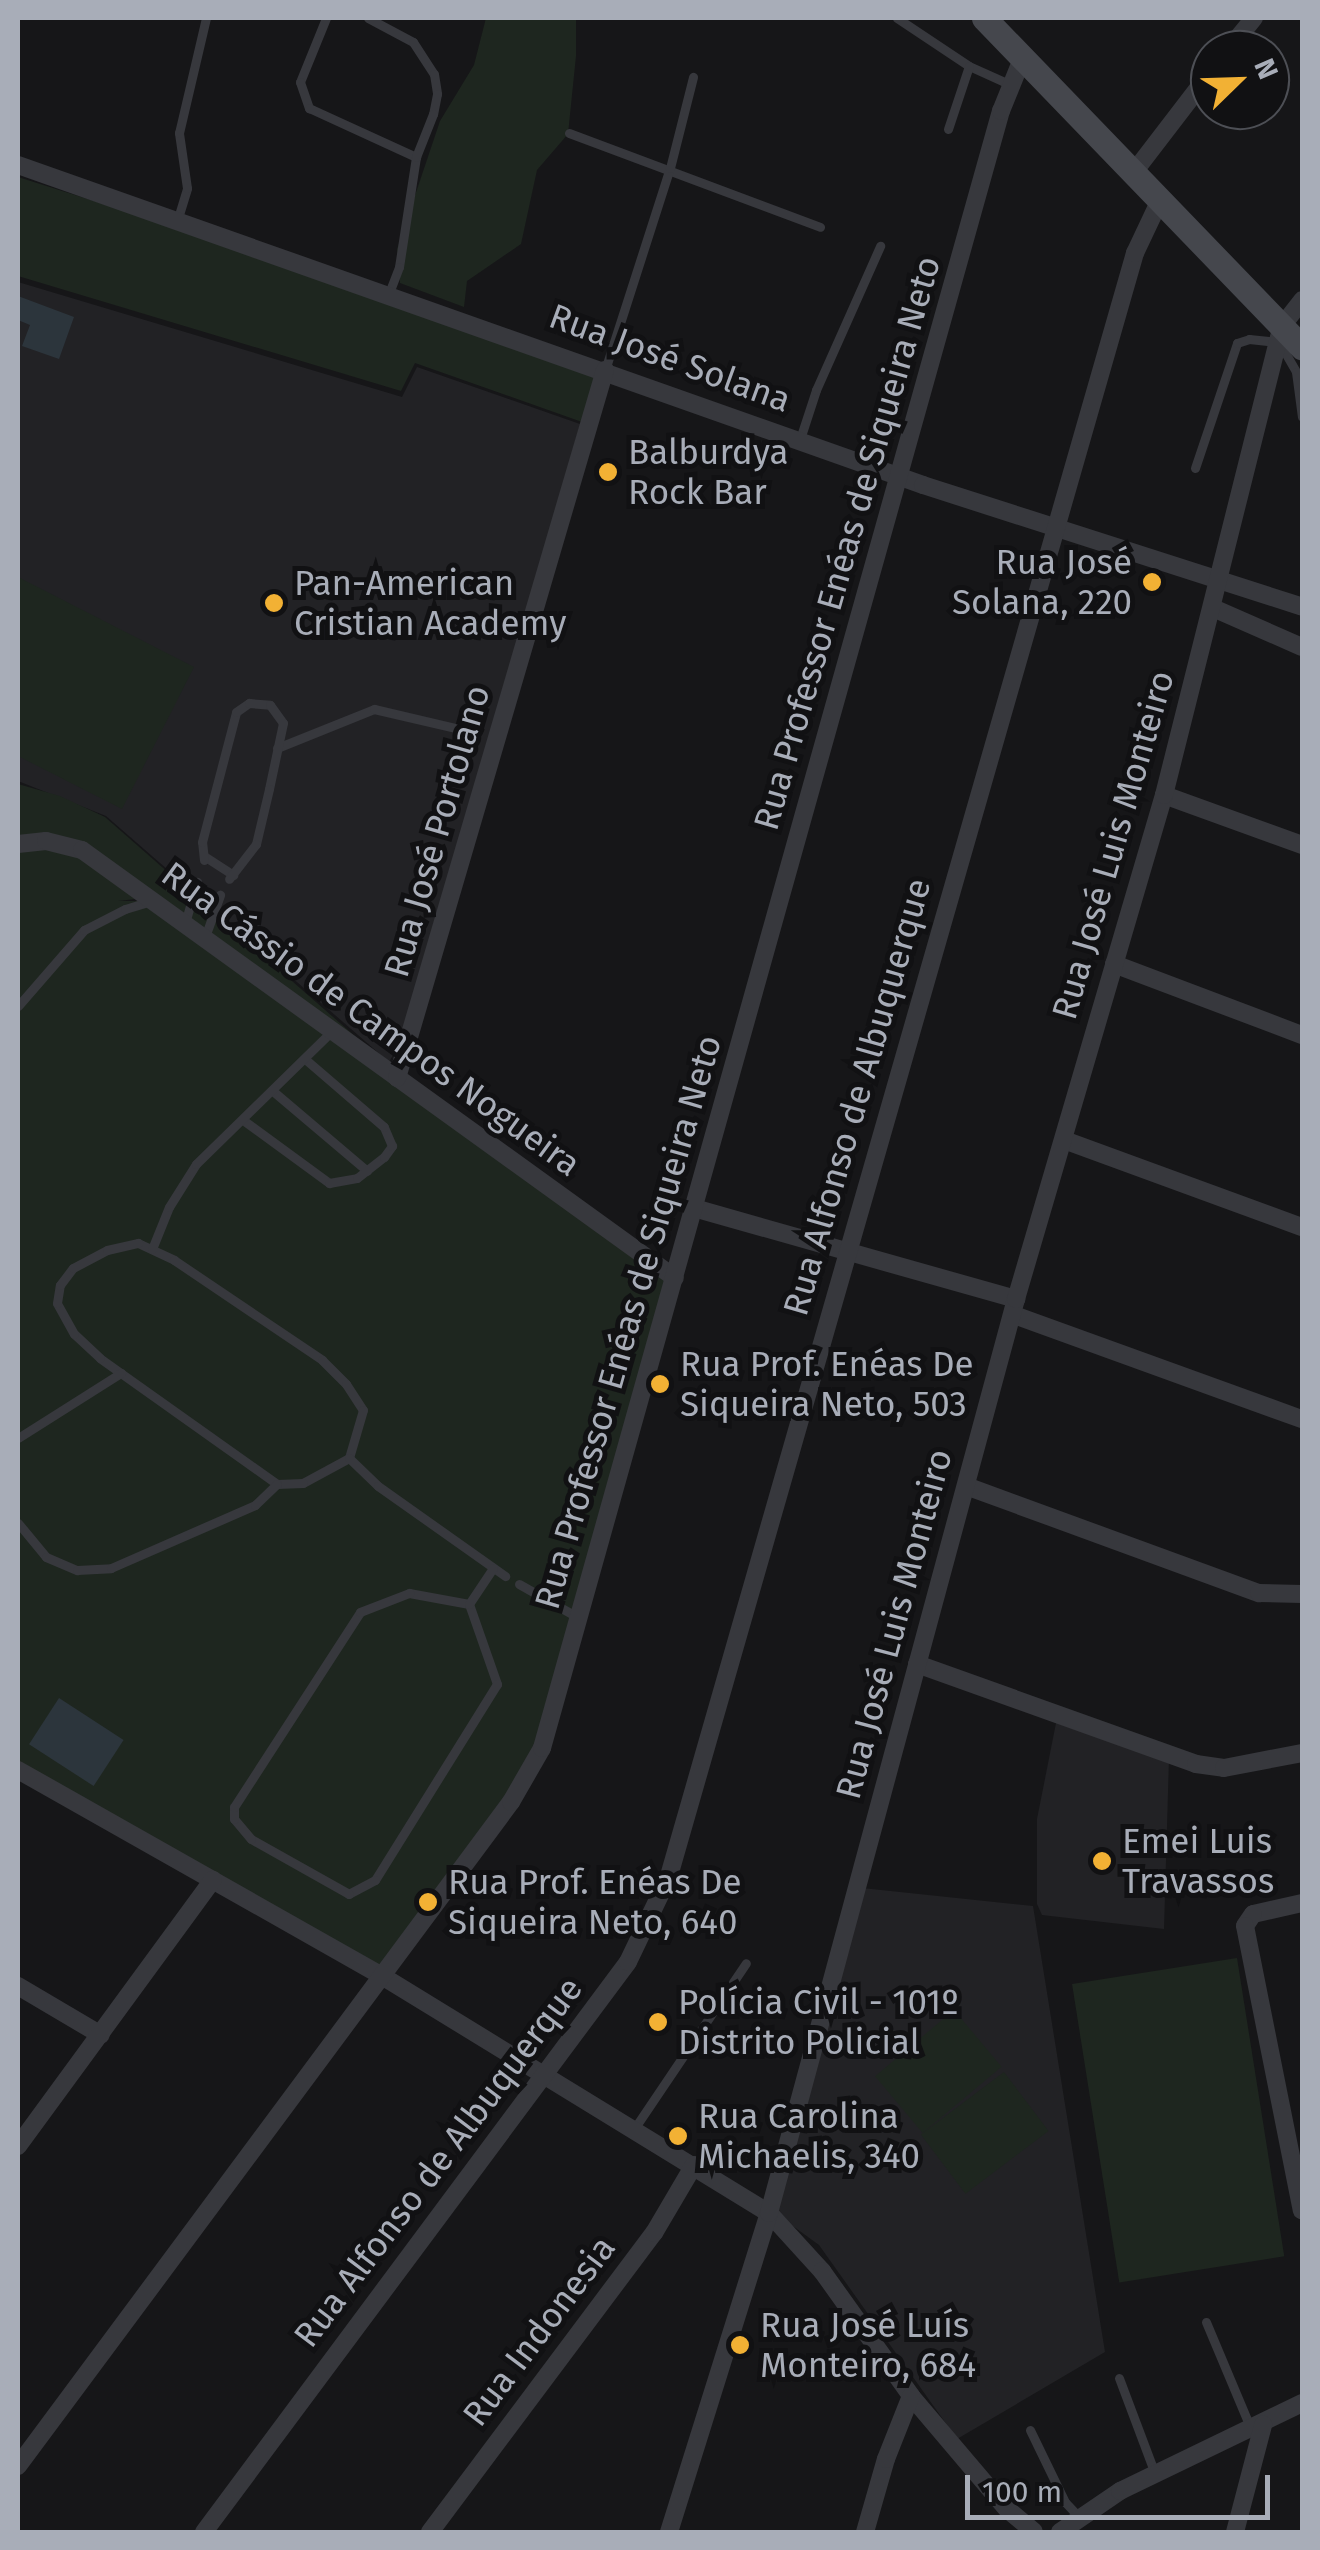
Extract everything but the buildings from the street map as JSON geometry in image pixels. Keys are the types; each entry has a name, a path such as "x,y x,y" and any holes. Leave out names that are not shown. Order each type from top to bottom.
{"main road":[{"path":"984,18 1288,338"}],"street":[{"name":"Rua Professor Enéas de Siqueira Neto","path":"18,2466 156,2273 382,1976 532,1770 579,1618 1011,85 1022,59"},
{"path":"1134,172 1190,99"},
{"name":"Rua José Solana","path":"18,165 178,218 901,476 1302,608"},
{"name":"Rua Alfonso de Albuquerque","path":"204,2532 628,1962 669,1876 845,1251 1135,253 1160,200"},
{"path":"1288,338 1302,300"},
{"name":"Rua José Luis Monteiro","path":"669,2531 769,2213 1015,1307 1164,795 1288,338"},
{"name":"Rua José Portolano","path":"397,1078 605,370"},
{"path":"1213,608 1302,647"},
{"path":"1164,795 1302,845"},
{"name":"Rua Cássio de Campos Nogueira","path":"18,844 46,841 82,850 675,1278"},
{"path":"1114,964 1302,1035"},
{"path":"1064,1140 1302,1227"},
{"path":"694,1208 845,1251 1015,1307 1302,1420"},
{"path":"966,1486 1259,1594 1302,1594"},
{"path":"917,1664 1196,1764 1224,1768 1302,1753"},
{"path":"18,1770 382,1976 769,2213 822,2270 911,2396 1007,2508 1034,2532"},
{"path":"18,2146 213,1880"},
{"path":"1302,1903 1247,1918 1246,1936 1302,2210"},
{"path":"18,1986 102,2035"},
{"name":"Rua Indonesia","path":"430,2532 654,2233 694,2165"},
{"path":"866,2532 886,2459 911,2396"},
{"path":"1060,2532 1078,2516 1155,2474 1302,2404"},
{"path":"1235,2532 1257,2427"}],"lane":[{"path":"178,218 187,188 179,133 206,18"},
{"path":"326,18 300,82 310,108 416,157"},
{"path":"368,18 414,42 434,74 438,94 416,157 406,232 389,293"},
{"path":"897,18 942,44 969,66 1011,85"},
{"path":"948,129 969,66"},
{"path":"605,370 670,168 694,77"},
{"path":"569,132 820,227"},
{"path":"800,439 816,390 880,246"},
{"path":"1195,468 1237,343 1288,338 1302,417"},
{"path":"249,703 270,705 279,713 282,723 277,748 256,844 232,877 204,858 202,842 236,712 249,703"},
{"path":"277,748 374,709 455,728"},
{"path":"185,923 198,882"},
{"path":"205,936 220,896"},
{"path":"18,1006 84,930 124,909 154,900"},
{"path":"152,1249 181,1186 196,1164 274,1092 333,1030"},
{"path":"243,1120 329,1183 344,1183 367,1170 392,1146 391,1136 305,1059"},
{"path":"274,1092 367,1170"},
{"path":"18,1523 46,1557 77,1570 111,1568 255,1505 277,1484 314,1479 349,1458 362,1410 346,1384 322,1360 138,1243 107,1250 73,1268 60,1285 56,1304 74,1334 121,1373 277,1484"},
{"path":"18,1438 121,1373"},
{"path":"349,1458 378,1486 505,1576"},
{"path":"469,1604 493,1568"},
{"path":"518,1584 579,1618"},
{"path":"409,1593 469,1604 497,1684 375,1880 349,1894 241,1830 234,1807 360,1612 409,1593"},
{"path":"634,2129 746,1963"},
{"path":"1206,2322 1257,2427"},
{"path":"1119,2378 1155,2474"},
{"path":"1030,2430 1065,2502 1078,2516"}],"shaded area":[{"path":"486,18 576,18 576,56 568,134 537,170 521,244 467,281 464,307 400,283 397,249 440,121 474,65"},
{"path":"18,177 233,245 601,372 582,422 415,363 401,391 18,276"},
{"name":"Pan-American Cristian Academy","path":"18,282 402,397 417,367 580,424 415,1016 389,1062 106,816 18,781"},
{"path":"18,296 74,317 59,359 22,346 30,325 18,320"},
{"path":"18,577 194,667 122,809 18,756"},
{"path":"18,784 60,796 105,817 389,1066 109,866 18,841"},
{"path":"18,846 80,853 145,898 118,901 153,901 665,1280 542,1748 382,1976 18,1763"},
{"path":"59,1698 124,1740 94,1786 29,1744"},
{"name":"Emei Luis Travassos","path":"1057,1718 1169,1758 1164,1929 1042,1915 1037,1904 1037,1819"},
{"path":"862,1888 1033,1906 1105,2352 957,2439 819,2245 775,2213"},
{"path":"1237,1958 1284,2256 1119,2282 1072,1984"},
{"path":"954,2010 1002,2067 923,2133 875,2076"},
{"path":"1004,2072 1049,2131 965,2194 921,2135"}],"place":[{"name":"Balburdya Rock Bar","path":"608,472"},
{"name":"Rua José Solana, 220","path":"1152,582"},
{"name":"Pan-American Cristian Academy","path":"274,603"},
{"name":"Rua Prof. Enéas De Siqueira Neto, 503","path":"660,1384"},
{"name":"Emei Luis Travassos","path":"1102,1861"},
{"name":"Rua Prof. Enéas De Siqueira Neto, 640","path":"428,1902"},
{"name":"Polícia Civil - 101º Distrito Policial","path":"658,2022"},
{"name":"Rua Carolina Michaelis, 340","path":"678,2136"},
{"name":"Rua José Luís Monteiro, 684","path":"740,2345"}]}
